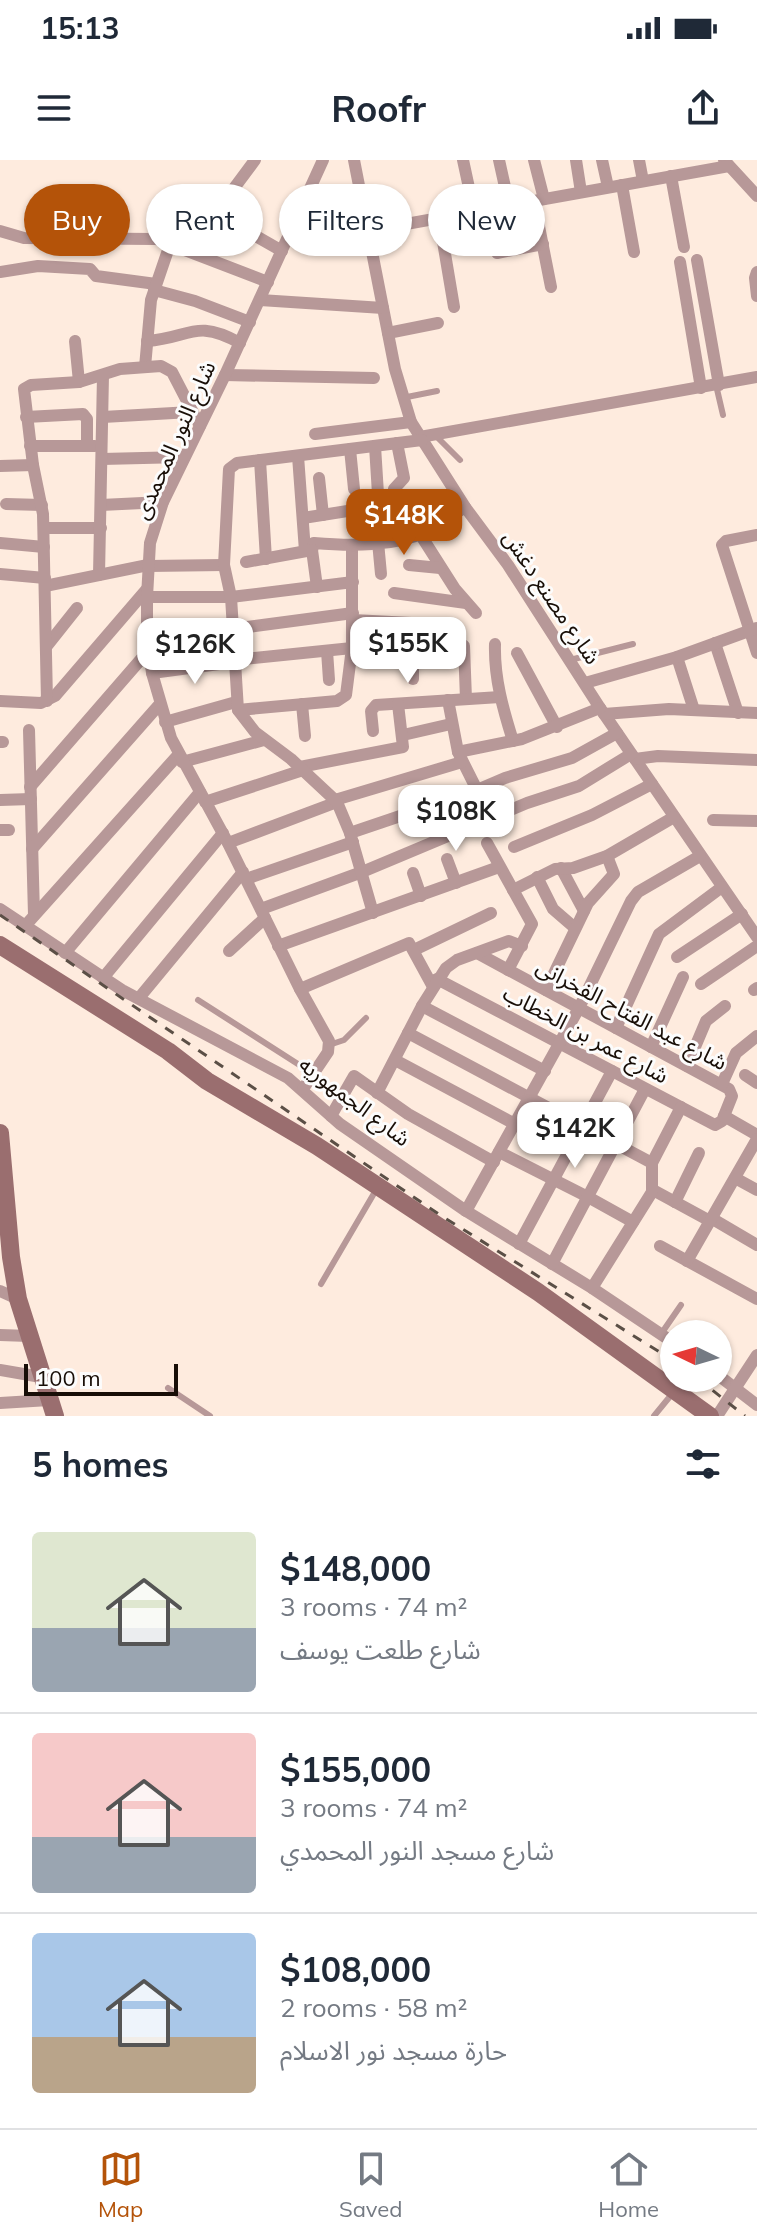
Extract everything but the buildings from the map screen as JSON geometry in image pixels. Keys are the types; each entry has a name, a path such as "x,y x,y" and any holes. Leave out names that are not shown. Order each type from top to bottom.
{"main road":[{"path":"0,957 66,995 166,1063 207,1081 317,1146 538,1292 660,1378"},
{"path":"0,1133 11,1257 18,1299 52,1408"},
{"path":"680,1392 710,1416"}],"street":[{"path":"237,184 255,160"},
{"name":"شارع النور المحمدى","path":"312,184 323,160"},
{"name":"شارع مصنع دغش","path":"354,160 358,184"},
{"path":"463,160 468,184"},
{"path":"499,160 504,184"},
{"path":"534,160 537,184"},
{"path":"576,160 581,192"},
{"path":"602,160 608,187"},
{"path":"639,160 643,181"},
{"path":"545,199 727,163 757,196"},
{"path":"671,176 684,247"},
{"path":"622,185 634,252"},
{"path":"4,232 24,238 146,238"},
{"path":"545,255 551,287"},
{"path":"145,367 155,287 165,256"},
{"path":"204,256 268,282"},
{"name":"شارع النور المحمدى","path":"280,256 163,502 150,543 147,634 159,705 180,758 225,838 329,1045"},
{"name":"شارع مصنع دغش","path":"372,256 402,398 411,422 602,711 700,856 748,919 757,937"},
{"path":"445,256 454,307"},
{"path":"697,260 717,385"},
{"path":"680,262 701,388"},
{"path":"0,272 38,266 90,269 97,277 155,287 250,322"},
{"path":"757,272 757,296"},
{"path":"260,300 383,308"},
{"path":"388,333 438,323"},
{"path":"147,341 168,339 201,329 217,331 240,343"},
{"path":"75,341 79,382"},
{"path":"47,701 44,528 24,389 31,385 79,382 113,371 161,366 172,372 200,426"},
{"path":"99,575 103,375"},
{"path":"225,375 374,378"},
{"path":"373,913 352,837 336,801 248,726 237,706 231,597 224,565 229,469 237,463 397,443 757,377"},
{"path":"103,417 191,412"},
{"path":"26,417 83,414 87,419 87,446"},
{"path":"315,434 411,422"},
{"path":"397,443 404,478 394,489 401,521"},
{"path":"30,446 87,446 102,453 184,457"},
{"path":"303,518 379,508 375,446"},
{"path":"350,449 354,489"},
{"path":"298,456 303,518 317,587"},
{"path":"260,460 266,559"},
{"path":"0,466 33,465"},
{"path":"319,478 323,515"},
{"path":"101,505 163,502"},
{"path":"6,504 42,505"},
{"path":"246,562 309,550 314,543 352,545 420,534 465,507"},
{"path":"44,528 101,528"},
{"path":"420,534 440,568 476,613"},
{"path":"757,535 726,541 722,545 754,630 757,653"},
{"path":"378,542 381,574"},
{"path":"0,543 44,547"},
{"path":"165,722 237,706 337,701 348,690 353,617 352,545"},
{"path":"0,574 45,582 148,566 224,565"},
{"path":"409,565 440,568"},
{"path":"0,701 47,701 147,593 231,597 353,582"},
{"path":"394,593 466,603"},
{"path":"46,647 77,608"},
{"path":"147,634 353,617 411,623"},
{"path":"585,683 677,657 754,630"},
{"path":"152,673 352,648 459,642 464,646 466,699"},
{"path":"715,643 738,713"},
{"path":"495,644 500,697 513,741"},
{"path":"413,645 413,679"},
{"path":"0,800 30,793 149,650"},
{"path":"327,651 329,680"},
{"path":"517,653 557,727"},
{"path":"677,657 694,710"},
{"path":"373,731 373,707 500,697"},
{"path":"448,700 460,757 477,790"},
{"path":"302,704 305,736"},
{"path":"65,953 203,797 302,769 401,747 404,744 398,704"},
{"path":"32,849 159,705"},
{"path":"103,978 225,838 602,711 757,713"},
{"path":"403,735 451,724"},
{"path":"29,730 34,915"},
{"path":"139,998 244,876 505,778 572,758 617,733"},
{"path":"25,926 180,758 264,740"},
{"path":"229,951 263,914 527,803 579,786 633,757 757,760"},
{"path":"514,847 592,815 652,784"},
{"path":"513,890 561,868 573,868 607,856 674,817"},
{"path":"713,820 757,821"},
{"path":"487,843 532,924 508,970"},
{"path":"546,990 591,898 614,874 607,856"},
{"path":"466,1211 579,1008 634,896 700,856"},
{"path":"447,859 456,883"},
{"path":"278,946 499,867"},
{"path":"561,868 584,911"},
{"path":"413,873 421,896"},
{"path":"537,877 553,909 575,928"},
{"path":"616,1028 659,934 722,887"},
{"name":"شارع الجمهوريه","path":"0,909 103,978 288,1078 306,1084 331,1116 466,1211 660,1333"},
{"path":"414,950 491,913"},
{"path":"677,957 748,919"},
{"path":"451,932 463,958"},
{"path":"377,1093 422,1006 446,968 463,958 509,941 522,946"},
{"path":"300,989 408,943 435,983"},
{"path":"701,984 757,946"},
{"name":"شارع عبد الفتاح الفخرانى","path":"477,953 722,1084 732,1094 720,1120"},
{"path":"651,1047 683,977"},
{"name":"شارع عمر بن الخطاب","path":"435,983 560,1043 681,1107 757,1137"},
{"path":"422,1006 545,1071"},
{"path":"687,1066 706,1021 725,1006"},
{"path":"408,1033 652,1163"},
{"path":"722,1084 736,1053 757,1036"},
{"path":"306,1084 328,1052 329,1045"},
{"path":"395,1060 515,1124"},
{"path":"519,1244 612,1071"},
{"path":"745,1075 757,1083"},
{"path":"331,1116 354,1076 408,1114 497,1157 554,1180 633,1222"},
{"path":"552,1264 645,1089"},
{"path":"592,1288 653,1190 652,1163 681,1107"},
{"path":"687,1261 757,1137"},
{"path":"675,1202 699,1153"},
{"path":"735,1178 757,1190"},
{"path":"653,1190 757,1245"},
{"path":"660,1246 757,1299"},
{"path":"0,1291 18,1299"},
{"path":"0,1335 29,1336"},
{"path":"717,1416 757,1355"},
{"path":"0,1370 41,1377"},
{"path":"734,1388 757,1405"},
{"path":"0,1403 52,1408"}],"lane":[{"path":"717,385 723,415"},
{"path":"402,398 437,391"},
{"path":"435,435 460,460"},
{"path":"570,660 633,644"},
{"path":"198,1000 297,1063 306,1084"},
{"path":"329,1045 343,1041 366,1018"},
{"path":"321,1284 377,1187"},
{"path":"671,1320 681,1305"},
{"path":"168,1388 210,1416"},
{"path":"654,1416 674,1392"}],"railway":[{"path":"0,915 440,1215 660,1352"},
{"path":"715,1392 745,1416"}]}
